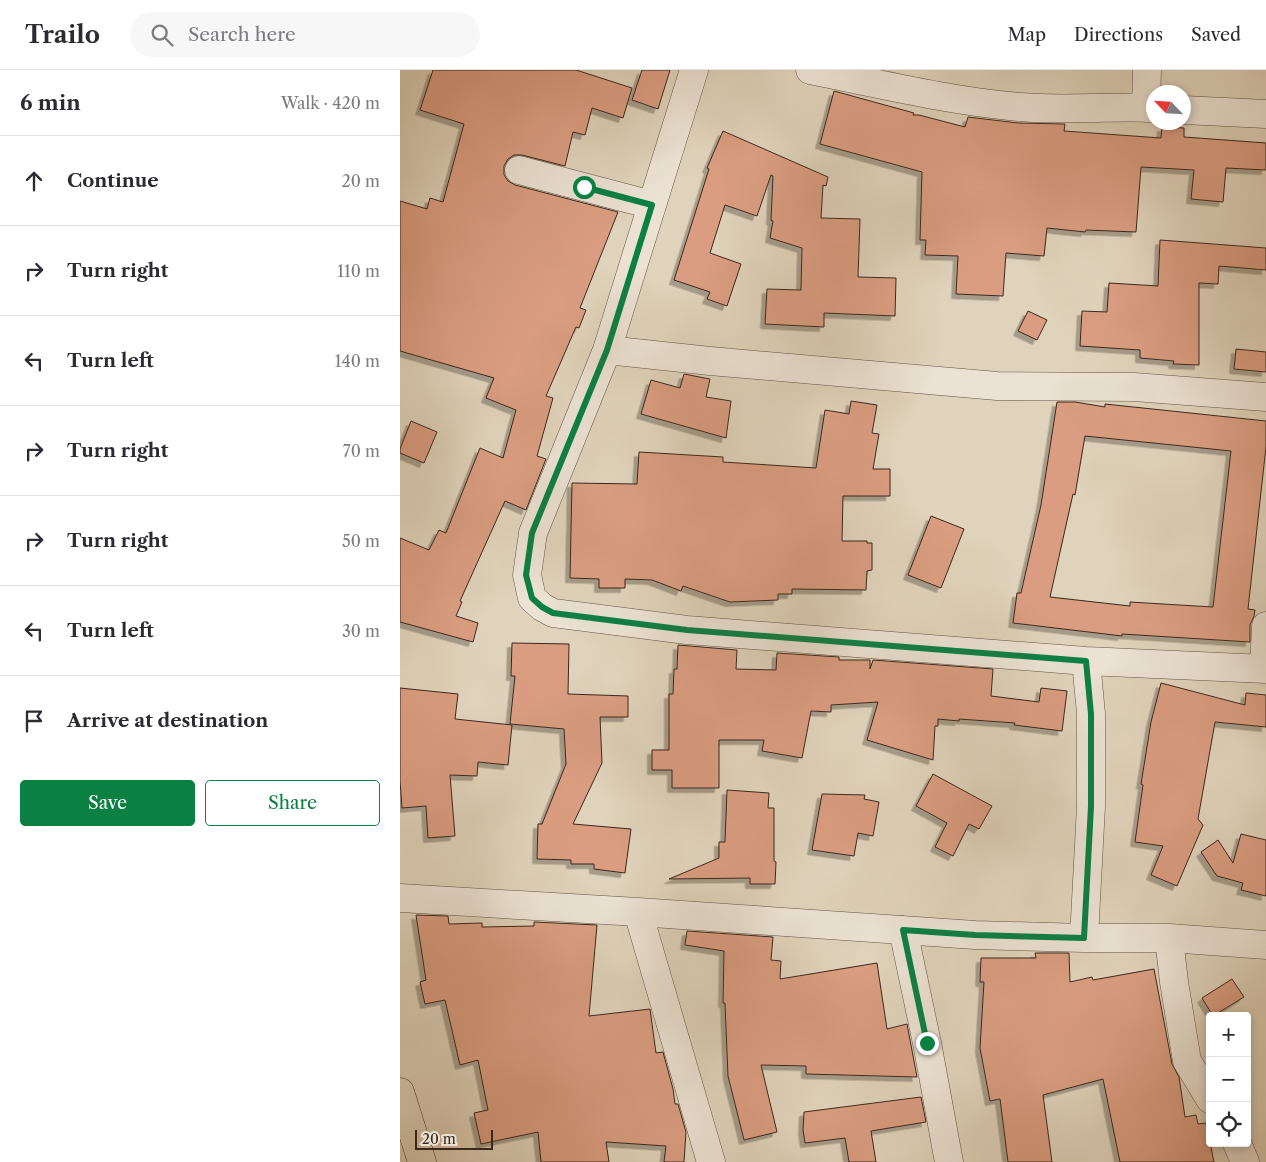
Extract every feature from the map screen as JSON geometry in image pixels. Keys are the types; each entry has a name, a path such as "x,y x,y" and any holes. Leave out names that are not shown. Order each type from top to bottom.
{"main road":[{"path":"400,1092 422,1162"}],"street":[{"path":"694,70 607,350 532,533 526,575 532,598 542,607 553,613 687,630 1086,661 1265,669 1266,626"},
{"path":"810,70 891,87 1021,107 1146,108"},
{"path":"1147,70 1148,85"},
{"path":"1191,110 1266,114"},
{"path":"519,170 652,205"},
{"path":"607,350 997,386 1134,387 1266,397"},
{"path":"1084,938 1091,796 1091,714 1086,661"},
{"path":"400,898 975,935 1169,938 1266,945"},
{"path":"638,912 711,1162"},
{"path":"903,930 927,1043 949,1162"},
{"path":"1169,938 1187,1061 1206,1092"},
{"path":"1239,1147 1245,1162"}],"building":[{"path":"433,70 576,70 632,88 623,118 592,108 585,135 573,132 565,166 522,155 514,155 508,159 504,166 504,175 508,181 515,185 618,212 580,308 586,310 579,328 576,327 546,396 553,398 537,456 546,459 526,510 505,501 460,601 462,602 456,616 478,623 473,642 400,622 400,538 429,550 439,530 446,533 480,448 503,458 516,410 486,398 494,378 400,351 400,201 427,209 430,198 443,202 464,124 420,110"},
{"path":"642,70 670,70 658,109 632,100"},
{"path":"834,91 914,113 913,115 965,127 968,117 1018,123 1065,124 1064,131 1161,138 1162,130 1184,130 1184,137 1266,143 1266,170 1226,168 1223,202 1191,199 1194,170 1141,167 1136,232 1086,230 1085,232 1047,228 1044,256 1006,253 1003,296 956,294 958,256 925,255 926,240 920,240 922,172 820,144"},
{"path":"723,131 828,177 826,186 823,185 821,218 860,219 858,277 896,278 895,316 824,313 824,327 765,324 767,289 801,290 802,248 770,238 773,221 771,220 773,176 771,175 757,216 725,205 710,253 741,264 727,306 707,299 710,292 674,280 709,169 707,168"},
{"path":"1160,240 1266,248 1266,270 1219,266 1218,284 1199,283 1199,365 1173,364 1174,361 1140,358 1140,350 1080,346 1082,311 1107,312 1109,283 1158,286"},
{"path":"1028,311 1047,320 1037,340 1018,331"},
{"path":"1236,349 1266,352 1266,372 1234,369"},
{"path":"684,374 710,379 706,397 731,401 726,438 641,414 651,380 680,388"},
{"path":"851,401 877,405 872,433 879,434 873,469 890,469 890,496 843,496 842,541 867,541 867,543 872,543 872,570 867,571 866,590 792,589 792,594 778,594 778,600 730,602 683,586 681,591 652,580 625,579 625,588 599,588 599,579 570,578 572,483 637,484 639,452 723,457 723,462 816,468 825,410 849,414"},
{"path":"1057,402 1075,402 1105,407 1105,404 1266,421 1266,447 1248,609 1255,610 1250,625 1250,642 1122,634 1122,636 1013,623 1017,593 1021,593 1041,505","holes":["1085,436 1231,451 1213,607 1130,602 1130,606 1050,597 1073,494 1075,495"]},
{"path":"411,421 437,432 424,463 400,453"},
{"path":"931,516 964,529 941,588 908,575"},
{"path":"512,643 569,644 568,694 628,696 628,717 600,717 602,763 573,824 631,829 625,873 594,869 594,864 571,864 571,860 537,859 538,824 542,824 566,764 564,729 510,724 515,676 511,676"},
{"path":"678,645 737,650 736,669 776,670 777,653 839,657 839,660 870,660 870,669 873,660 993,669 991,696 1039,702 1041,688 1067,691 1062,731 1014,725 1015,723 938,719 938,726 935,726 933,760 867,740 878,702 831,705 831,712 811,711 802,758 762,751 764,740 719,740 719,788 672,788 672,770 652,770 652,750 669,750 669,694 673,694 674,669 677,669"},
{"path":"1161,683 1245,705 1246,693 1266,695 1266,727 1215,722 1198,819 1203,825 1177,886 1151,875 1163,846 1135,842 1143,785 1141,784 1151,722"},
{"path":"400,688 458,694 455,719 512,725 508,765 478,762 477,776 450,775 455,836 428,838 426,806 402,808 400,781"},
{"path":"933,774 992,806 979,829 969,824 953,856 935,847 947,823 916,806"},
{"path":"727,790 769,793 768,808 774,808 775,884 750,884 750,878 669,879 719,858 719,842 725,842"},
{"path":"822,794 865,795 864,799 879,802 873,836 858,833 854,856 812,850"},
{"path":"1241,834 1266,840 1266,896 1241,890 1243,883 1217,876 1201,852 1218,840 1233,863"},
{"path":"416,915 448,916 449,924 482,923 482,927 534,926 534,922 597,925 589,1016 650,1009 656,1053 663,1052 675,1104 678,1104 686,1132 684,1162 664,1162 666,1146 606,1142 609,1162 541,1162 538,1132 481,1144 474,1113 488,1110 478,1060 460,1065 445,1000 425,1004 420,982 426,980"},
{"path":"687,931 773,937 771,960 781,961 780,979 877,963 887,1029 907,1024 917,1077 806,1074 806,1066 761,1065 777,1132 744,1140 728,1076 725,1003 723,1003 724,951 685,945"},
{"path":"1035,953 1069,953 1070,982 1092,977 1093,980 1154,969 1172,1064 1179,1077 1185,1117 1196,1115 1198,1124 1206,1123 1206,1147 1211,1147 1214,1162 1120,1162 1103,1079 1043,1095 1052,1162 1008,1162 1000,1099 990,1101 980,1048 984,982 980,982 981,958 1036,958"},
{"path":"1232,979 1244,997 1220,1012 1211,1012 1202,998"},
{"path":"921,1097 926,1122 871,1131 876,1162 849,1162 845,1138 805,1143 803,1130 804,1112"}],"route":[{"path":"584,187 652,205 607,350 532,533 526,575 532,598 542,607 553,613 687,630 1086,661 1091,714 1091,806 1084,938 975,935 903,930 927,1043"}]}
